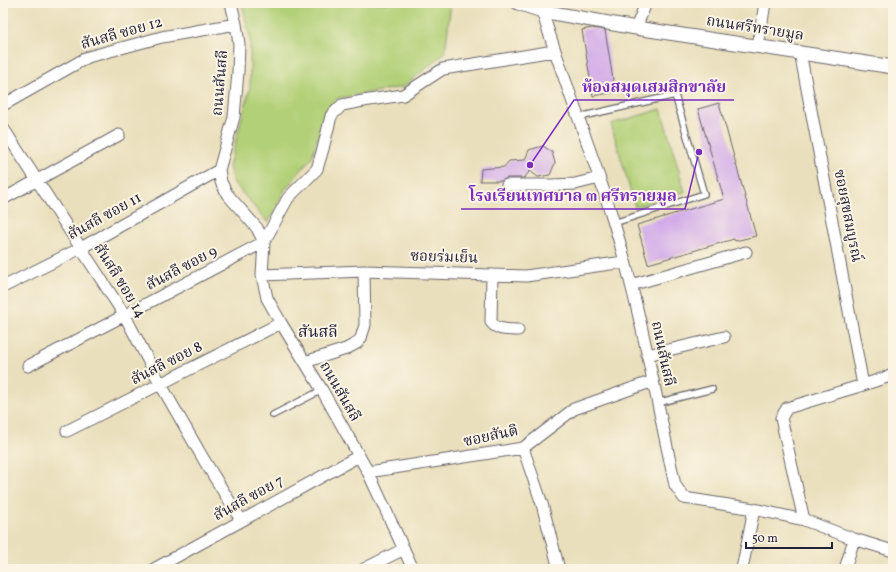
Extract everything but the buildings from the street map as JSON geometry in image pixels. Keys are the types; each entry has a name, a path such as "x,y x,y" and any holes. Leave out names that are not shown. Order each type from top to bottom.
{"street":[{"name":"ถนนสันสลี","path":"219,170 234,117 238,72 239,44 231,3"},
{"name":"ถนนศรีทรายมูล","path":"518,3 542,11 636,28 893,67"},
{"path":"636,28 646,3"},
{"path":"758,46 765,3"},
{"name":"ถนนสันสลี","path":"542,11 554,51 579,117 614,223 631,284 675,485 684,498 754,509 804,520 854,539 893,551"},
{"name":"สันสลี ซอย 12","path":"3,105 88,57 162,37 236,24"},
{"path":"264,242 288,198 316,169 323,149 331,116 342,105 363,100 403,95 443,69 554,51"},
{"name":"ซอยสุขสมบูรณ์","path":"800,52 864,386"},
{"name":"สันสลี ซอย 14","path":"3,128 125,316 161,385 241,520"},
{"path":"3,199 119,135"},
{"path":"219,170 221,182 227,194 257,228 264,242"},
{"name":"สันสลี ซอย 11","path":"3,287 80,248 219,170"},
{"path":"508,185 575,184 599,178"},
{"name":"ถนนสันสลี","path":"264,242 262,275 267,298 322,390 368,472 414,569"},
{"name":"สันสลี ซอย 9","path":"28,366 264,242"},
{"path":"631,284 746,252"},
{"name":"ซอยร่มเย็น","path":"262,275 364,271 526,276 624,262"},
{"path":"305,362 352,347 361,338 365,325 364,271"},
{"path":"492,275 491,322 493,325 500,328 518,330"},
{"name":"สันสลี ซอย 8","path":"67,431 161,385 281,323"},
{"path":"647,355 724,337"},
{"path":"804,520 781,418 787,408 864,386 893,375"},
{"name":"ซอยสันติ","path":"368,472 523,448 574,409 652,381"},
{"path":"523,448 542,504 559,569"},
{"name":"สันสลี ซอย 7","path":"154,569 359,456"},
{"path":"742,569 754,509"},
{"path":"845,569 854,539"},
{"path":"364,569 404,549"}],"lane":[{"path":"579,117 675,96 704,194 614,223"},
{"path":"657,403 712,389"},
{"path":"273,415 322,390"}],"green space":[{"path":"242,3 451,3 445,53 403,87 338,98 326,109 312,157 284,191 268,223 233,182 229,166 250,88 250,38"},
{"path":"661,109 685,192 635,207 611,124"}],"place":[{"name":"โรงเรียนเทศบาล ๓ ศรีทรายมูล","path":"699,152"},
{"name":"ห้องสมุดเสมสิกขาลัย","path":"530,165"}],"district":[{"name":"สันสลี","path":"318,333"}]}
